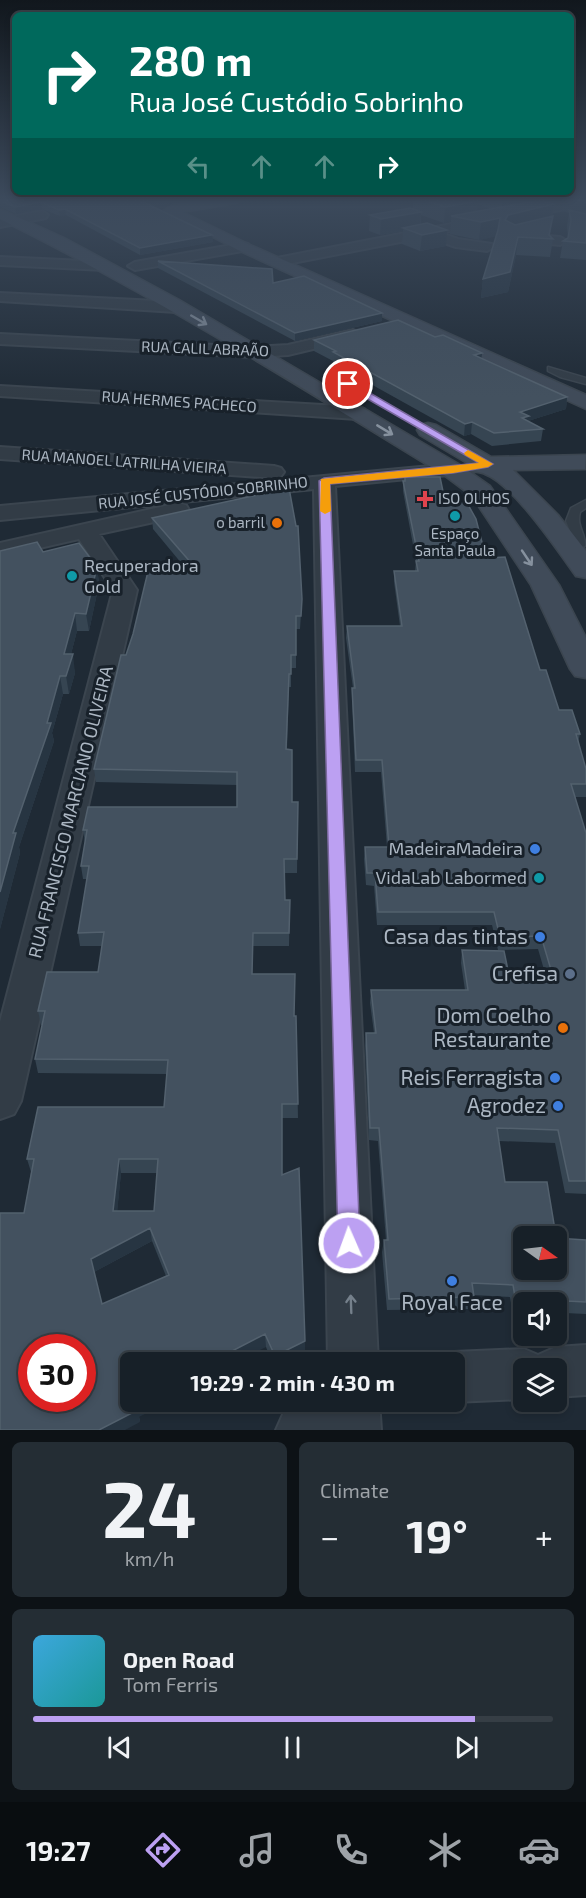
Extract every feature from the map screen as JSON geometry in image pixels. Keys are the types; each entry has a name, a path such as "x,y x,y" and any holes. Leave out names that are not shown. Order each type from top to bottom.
{"main road":[{"path":"105,266 453,470 481,491 545,585 586,669"},
{"path":"135,266 348,384"},
{"path":"285,266 586,403"},
{"path":"408,419 508,477 549,520 586,570"},
{"name":"RUA JOSÉ CUSTÓDIO SOBRINHO","path":"453,470 488,464 532,461 553,464 585,457"}],"street":[{"path":"99,266 105,266"},
{"path":"0,297 176,307"},
{"path":"386,327 408,322"},
{"name":"RUA CALIL ABRAÃO","path":"0,339 254,352 288,350 364,332"},
{"name":"RUA HERMES PACHECO","path":"0,391 357,413"},
{"name":"RUA MANOEL LATRILHA VIEIRA","path":"0,453 340,479"},
{"name":"RUA JOSÉ CUSTÓDIO SOBRINHO","path":"0,513 453,470"},
{"path":"340,479 353,1352"},
{"path":"0,550 282,485"},
{"name":"RUA FRANCISCO MARCIANO OLIVEIRA","path":"0,1101 125,590 86,532"},
{"path":"567,1371 586,1370"},
{"path":"465,1377 513,1374"},
{"path":"302,1430 319,1420 326,1412"},
{"path":"354,1412 355,1430"}],"lane":[{"path":"551,369 586,381"},
{"path":"581,543 572,521 575,510 586,503"}],"building":[{"path":"167,266 225,266 272,269 273,283 304,276 382,313 295,333"},
{"path":"487,266 511,266 510,272 483,279"},
{"path":"398,320 435,337 443,335 482,353 474,355 567,397 520,412 529,416 522,418 543,429 494,433 472,422 465,424 314,340"},
{"path":"405,477 440,477 445,501 466,501 476,519 486,558 505,557 540,670 546,670 559,710 572,710 580,734 576,734 586,769 586,784 571,784 586,833 586,1181 569,1181 558,1130 497,1128 505,1182 547,1182 554,1226 513,1226 513,1280 567,1280 567,1239 586,1240 586,1302 567,1301 567,1292 514,1292 513,1285 472,1283 474,1297 389,1299 384,1240 388,1240 379,1128 370,1128 366,1033 376,1033 371,990 468,990 462,950 504,951 510,980 554,980 541,936 500,937 494,912 378,912 375,873 367,873 365,847 389,847 382,760 356,760 352,688 355,688 347,626 402,626 394,571 418,571 416,561 419,561 403,481"},
{"path":"289,488 296,526 298,526 302,599 301,616 296,616 296,655 291,655 286,749 292,750 292,802 298,802 297,859 284,859 285,900 290,900 289,933 253,933 252,974 295,974 294,1016 296,1016 298,1104 282,1104 282,1175 299,1168 305,1341 283,1352 273,1352 265,1334 230,1352 120,1352 120,1412 134,1412 99,1430 0,1430 0,1213 24,1213 34,1159 27,1159 38,1107 164,1107 168,1060 35,1059 45,1011 38,1011 47,972 98,972 104,932 78,933 89,866 81,866 87,830 83,830 88,807 237,807 237,772 94,769 121,655 126,655 133,634 150,563 192,564 152,518","holes":["119,1159 158,1159 154,1211 113,1211","150,1228 169,1275 102,1304 91,1259"]},
{"path":"37,542 43,552 79,543 97,567 86,614 75,613 64,654 73,654 66,676 60,676 47,723 51,723 13,833 16,833 0,892 0,551"}],"slow traffic":[{"path":"325,511 324,481 453,470 488,464 468,453"}],"place":[{"name":"ISO OLHOS","path":"425,499"},
{"name":"Espaço Santa Paula","path":"455,516"},
{"name":"o barril","path":"277,523"},
{"name":"Recuperadora Gold","path":"72,576"},
{"name":"MadeiraMadeira","path":"535,849"},
{"name":"VidaLab Labormed","path":"539,878"},
{"name":"Casa das tintas","path":"540,937"},
{"name":"Crefisa","path":"570,974"},
{"name":"Dom Coelho Restaurante","path":"563,1028"},
{"name":"Reis Ferragista","path":"555,1078"},
{"name":"Agrodez","path":"558,1106"},
{"name":"Royal Face","path":"452,1281"}],"route":[{"path":"348,384 488,464 453,470 324,481 349,1243"}]}
